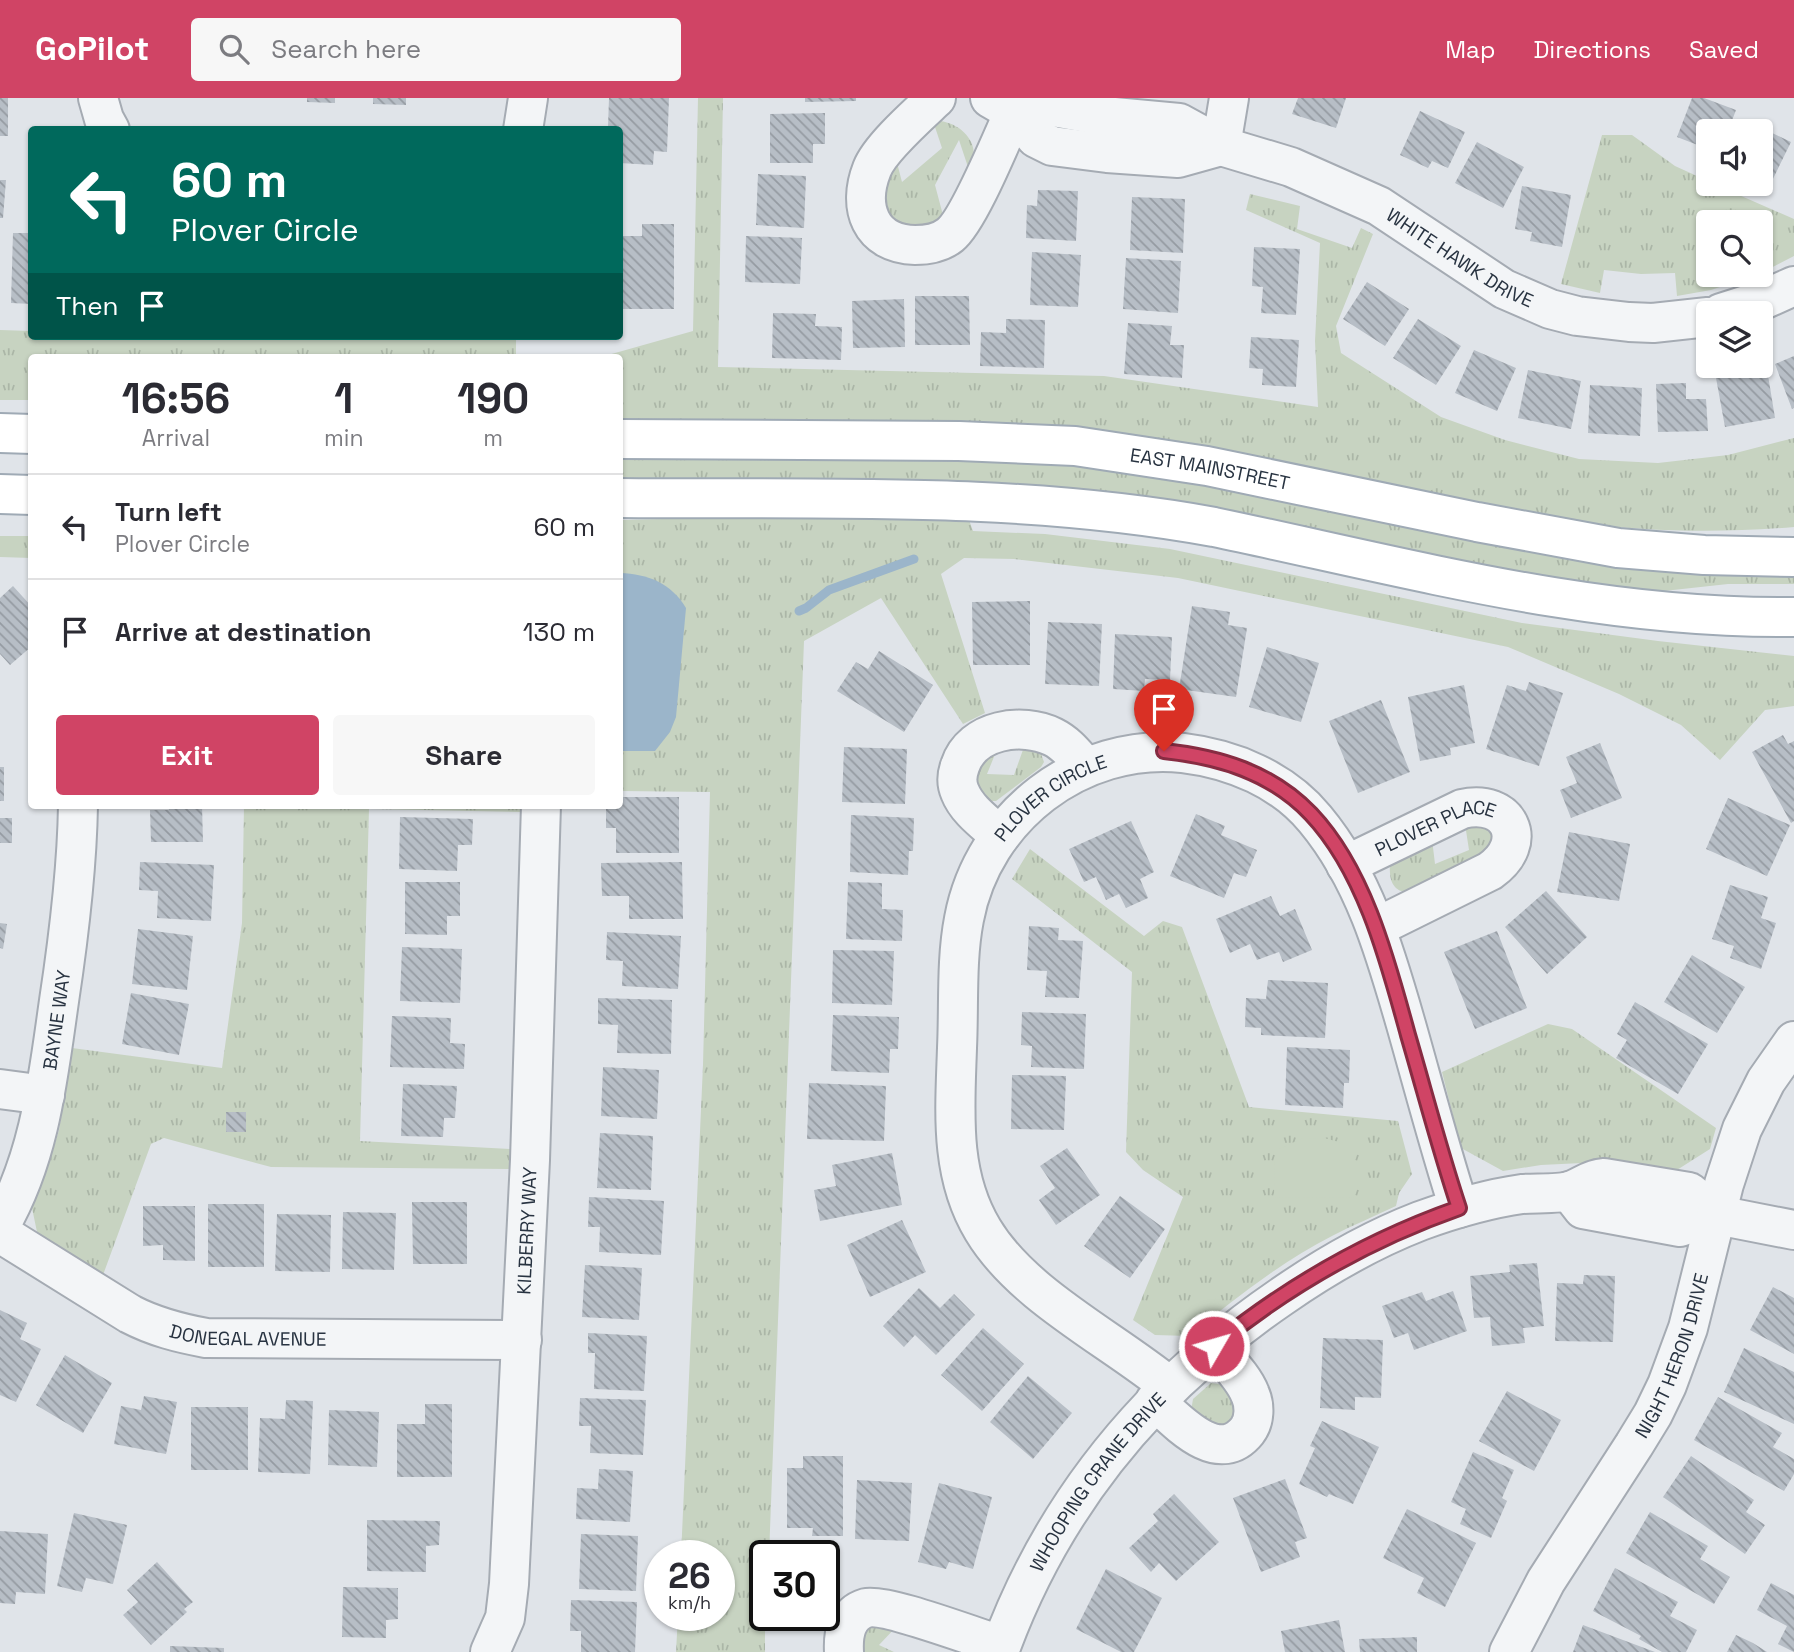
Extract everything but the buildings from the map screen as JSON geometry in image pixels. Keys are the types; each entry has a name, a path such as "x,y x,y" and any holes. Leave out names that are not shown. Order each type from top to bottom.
{"main road":[{"path":"0,433 28,434"},
{"name":"EAST MAINSTREET","path":"623,439 959,441 1075,446 1208,466 1499,527 1618,548 1664,553 1794,557"},
{"path":"0,495 28,495"},
{"path":"623,498 1016,502 1085,507 1161,517 1553,597 1690,613 1794,617"}],"street":[{"path":"98,98 108,126"},
{"path":"524,126 528,98"},
{"path":"936,98 883,151 873,166 867,184 866,203 875,229 888,240 921,245 939,242 960,224 973,198 1002,105"},
{"path":"1221,146 1229,98"},
{"name":"WHITE HAWK DRIVE","path":"1002,105 1054,107 1104,116 1180,122 1221,146 1291,167 1346,190 1406,222 1454,258 1504,289 1550,309 1590,318 1629,322 1696,318"},
{"path":"1759,301 1794,286"},
{"path":"1000,836 966,804 958,790 957,775 968,749 993,734 1036,732 1066,744 1085,766"},
{"name":"PLOVER CIRCLE","path":"1162,1393 1006,1262 981,1227 963,1185 958,1164 955,1120 964,920 977,878 1000,836 1045,790 1085,766 1135,754 1164,751 1211,757 1236,765 1276,785 1301,805 1317,822 1346,864 1377,928 1459,1208"},
{"name":"PLOVER PLACE","path":"1346,864 1462,809 1475,806 1488,808 1499,813 1506,821 1513,842 1503,862 1490,872 1377,928"},
{"name":"BAYNE WAY","path":"0,1226 27,1167 45,1095 75,890 78,809"},
{"name":"KILBERRY WAY","path":"490,1652 505,1618 508,1604 530,1160 541,809"},
{"name":"NIGHT HERON DRIVE","path":"1509,1652 1546,1581 1653,1414 1688,1328 1732,1156 1742,1129 1766,1081 1794,1041"},
{"path":"0,1088 45,1095"},
{"name":"WHOOPING CRANE DRIVE","path":"1000,1649 1038,1563 1062,1523 1094,1474 1162,1393 1214,1346 1282,1296 1334,1263 1391,1233 1459,1208 1521,1195 1569,1191 1583,1209 1680,1227 1717,1214"},
{"path":"1717,1214 1794,1230"},
{"name":"DONEGAL AVENUE","path":"0,1233 148,1324 185,1334 224,1338 522,1340"},
{"path":"1162,1393 1179,1423 1206,1441 1228,1442 1244,1434 1253,1415 1250,1394 1214,1346"},
{"path":"844,1652 846,1627 853,1616 863,1609 873,1607 896,1611 1000,1649"}],"green space":[{"path":"698,98 723,98 718,367 1104,376 1318,407 1315,341 1320,243 1246,210 1250,194 1300,206 1297,229 1352,248 1361,228 1373,234 1336,326 1341,353 1441,417 1505,440 1579,459 1658,463 1728,455 1794,438 1794,527 1686,531 1579,523 1119,432 995,422 623,420 623,354 612,354 693,331"},
{"path":"940,121 955,126 967,136 973,149 972,165 968,167 959,140 935,185 944,219 930,230 888,223 881,188 896,159 902,182 942,148 934,124"},
{"path":"1602,135 1632,135 1675,166 1696,176 1696,196 1741,196 1794,219 1794,256 1773,267 1773,210 1696,210 1696,287 1720,287 1711,290 1677,296 1675,273 1641,274 1604,270 1600,293 1561,284"},
{"path":"0,330 28,331 28,340 516,340 516,354 28,354 28,400 0,400"},
{"path":"623,455 1072,463 1794,575 1794,584 1728,584 1664,591 1614,589 1472,565 623,482"},
{"path":"747,517 969,520 973,531 1045,534 1170,549 1522,623 1794,656 1794,706 1765,710 1720,760 1681,725 1619,694 1508,647 1178,578 1014,559 964,558 941,574 985,713 963,724 881,598 804,641 770,1540 749,1540 749,1631 765,1631 765,1652 676,1652 677,1631 735,1631 735,1540 682,1540 703,1065 710,792 623,791 623,520"},
{"path":"0,536 28,536 28,558 0,557"},
{"path":"998,747 987,774 1014,775 1024,747 1040,751 1044,762 996,801 981,801 971,774"},
{"path":"244,809 369,809 360,1141 510,1149 509,1169 271,1167 164,1138 151,1144 103,1275 40,1235 32,1208 59,1130 72,1048 222,1068 242,923"},
{"path":"369,809 521,809 521,812"},
{"path":"1465,824 1495,828 1499,846 1408,893 1395,887 1390,875 1390,865 1432,839 1435,864 1469,850"},
{"path":"1030,849 1144,936 1163,921 1182,927 1249,1107 1398,1121 1412,1174 1399,1193 1396,1206 1340,1232 1294,1258 1240,1295 1189,1336 1155,1335 1133,1320 1183,1197 1143,1170 1126,1152 1132,972 1012,879"},
{"path":"1548,1024 1572,1029 1716,1128 1710,1149 1669,1175 1582,1163 1541,1165 1503,1171 1461,1148 1442,1072"},
{"path":"1324,1138 1343,1143 1355,1154 1355,1198 1274,1197 1275,1156 1279,1149 1301,1139"},
{"path":"1211,1383 1219,1384 1234,1395 1239,1416 1225,1430 1191,1411 1193,1399"},
{"path":"865,1624 897,1626 879,1645 894,1652 861,1652"}],"water":[{"path":"623,573 640,575 666,586 686,608 676,717 670,732 655,751 623,751"}],"waterway":[{"path":"799,611 829,590 914,559"}],"route":[{"path":"1164,751 1211,757 1257,774 1276,785 1310,813 1330,839 1346,864 1377,928 1459,1208 1391,1233 1334,1263 1300,1283 1214,1346"}]}
